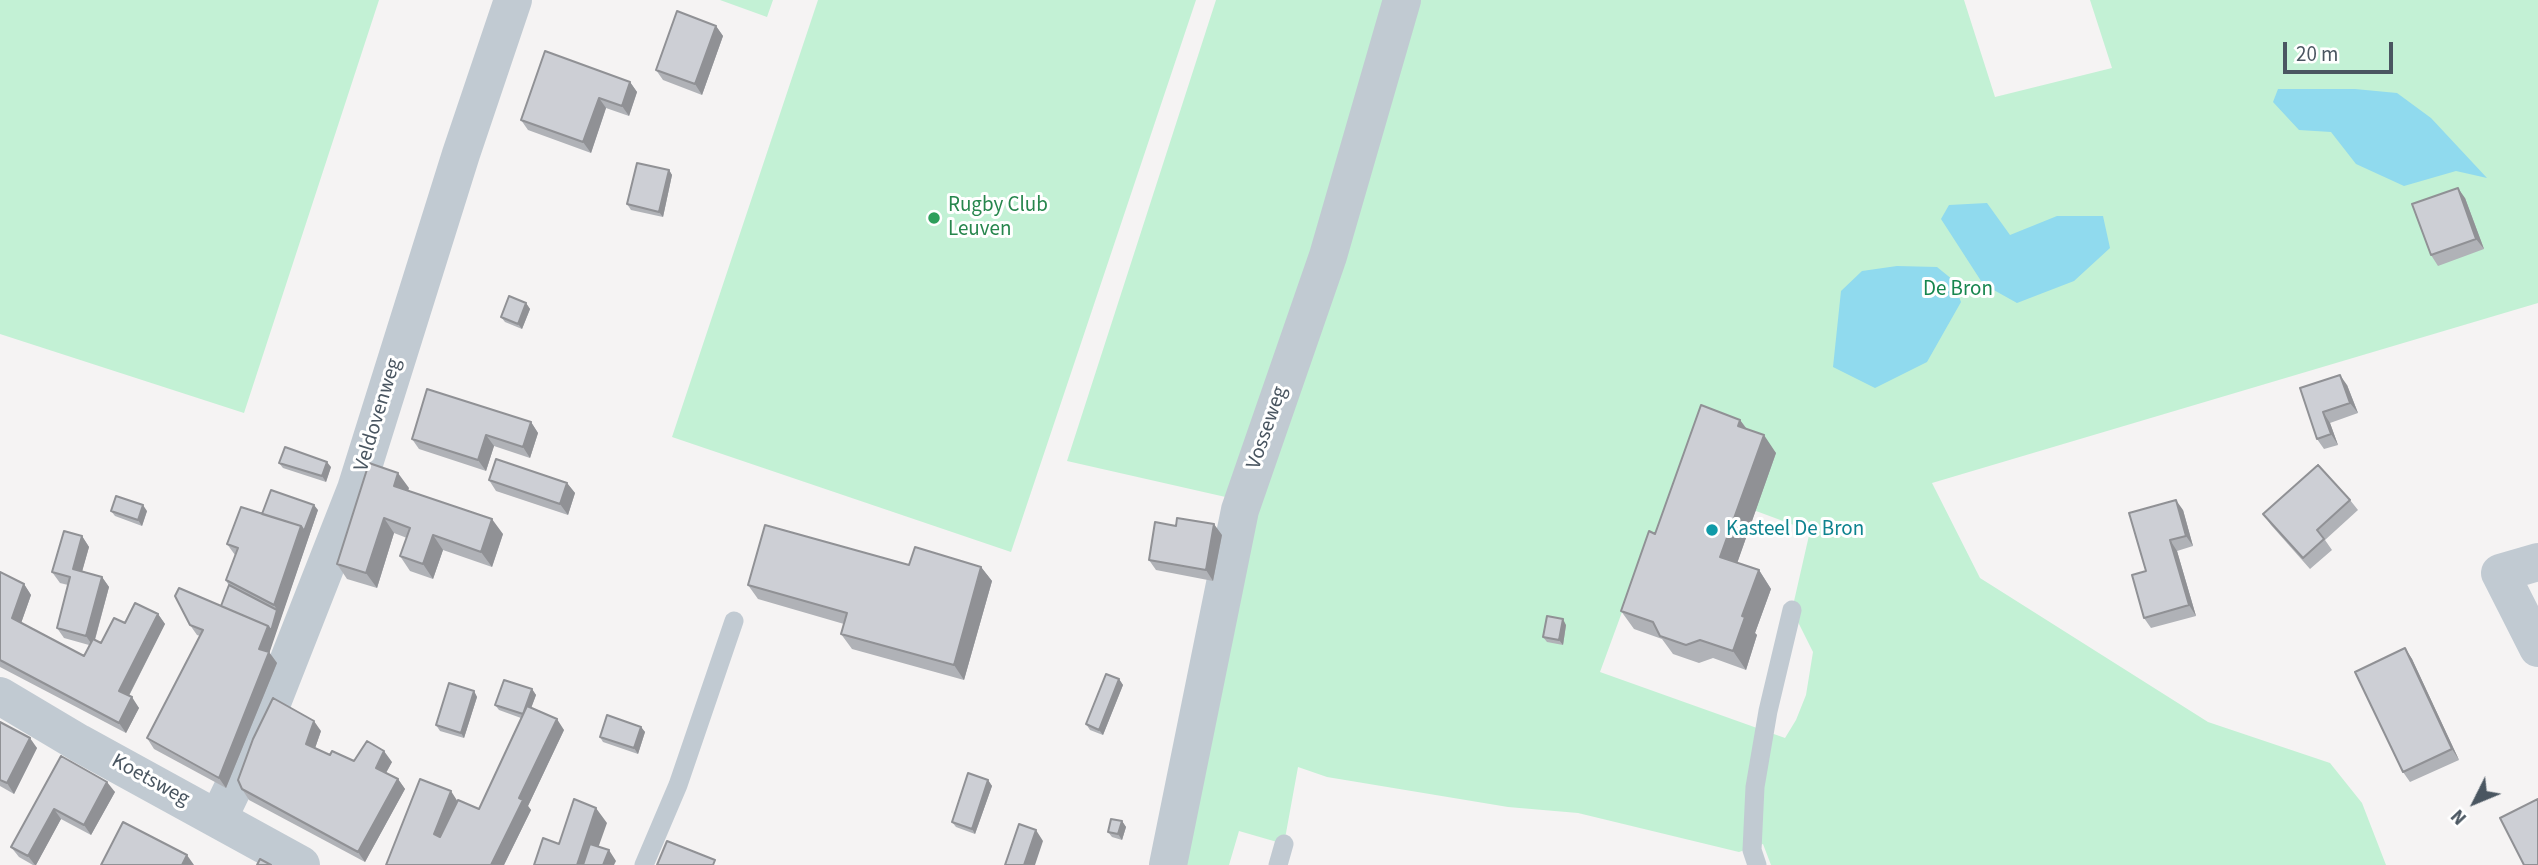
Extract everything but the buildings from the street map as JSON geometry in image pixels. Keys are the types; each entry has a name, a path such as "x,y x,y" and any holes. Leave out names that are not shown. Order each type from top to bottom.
{"street":[{"name":"Veldovenweg","path":"218,819 264,723 356,489 461,154 513,0"},
{"name":"Vosseweg","path":"1168,865 1240,510 1328,256 1402,0"},
{"path":"2538,562 2500,573 2538,648"},
{"name":"Koetsweg","path":"0,696 79,743 300,865"}],"lane":[{"path":"1757,865 1752,850 1755,787 1768,711 1792,610"},
{"path":"644,865 678,785 734,621"},
{"path":"1278,865 1284,844"}],"green space":[{"path":"0,0 379,0 244,413 0,334"},
{"path":"720,0 773,0 767,17"},
{"name":"Rugby Club Leuven","path":"818,0 1196,0 1011,552 672,437"},
{"name":"De Bron","path":"1216,0 1964,0 1995,97 2112,68 2090,0 2538,0 2538,303 1932,483 1980,578 2208,722 2330,763 2362,803 2386,865 1771,865 1763,844 1739,852 1578,813 1508,807 1327,777 1298,767 1284,844 1239,831 1229,865 1177,865 1252,503 1067,461","holes":["1756,511 1810,531 1792,610 1813,652 1806,695 1785,738 1600,672 1647,544 1668,552"]}],"water":[{"path":"2278,89 2355,89 2397,93 2431,118 2487,178 2456,171 2404,186 2356,164 2331,132 2299,130 2273,102"},
{"path":"1987,203 2010,235 2057,216 2103,216 2110,248 2074,281 2017,303 1983,284 1941,219 1949,205"},
{"path":"1897,266 1937,267 1953,280 1961,302 1927,362 1875,388 1833,367 1841,291 1862,271"}],"place":[{"name":"Rugby Club Leuven","path":"934,218"},
{"name":"Kasteel De Bron","path":"1712,530"}]}
